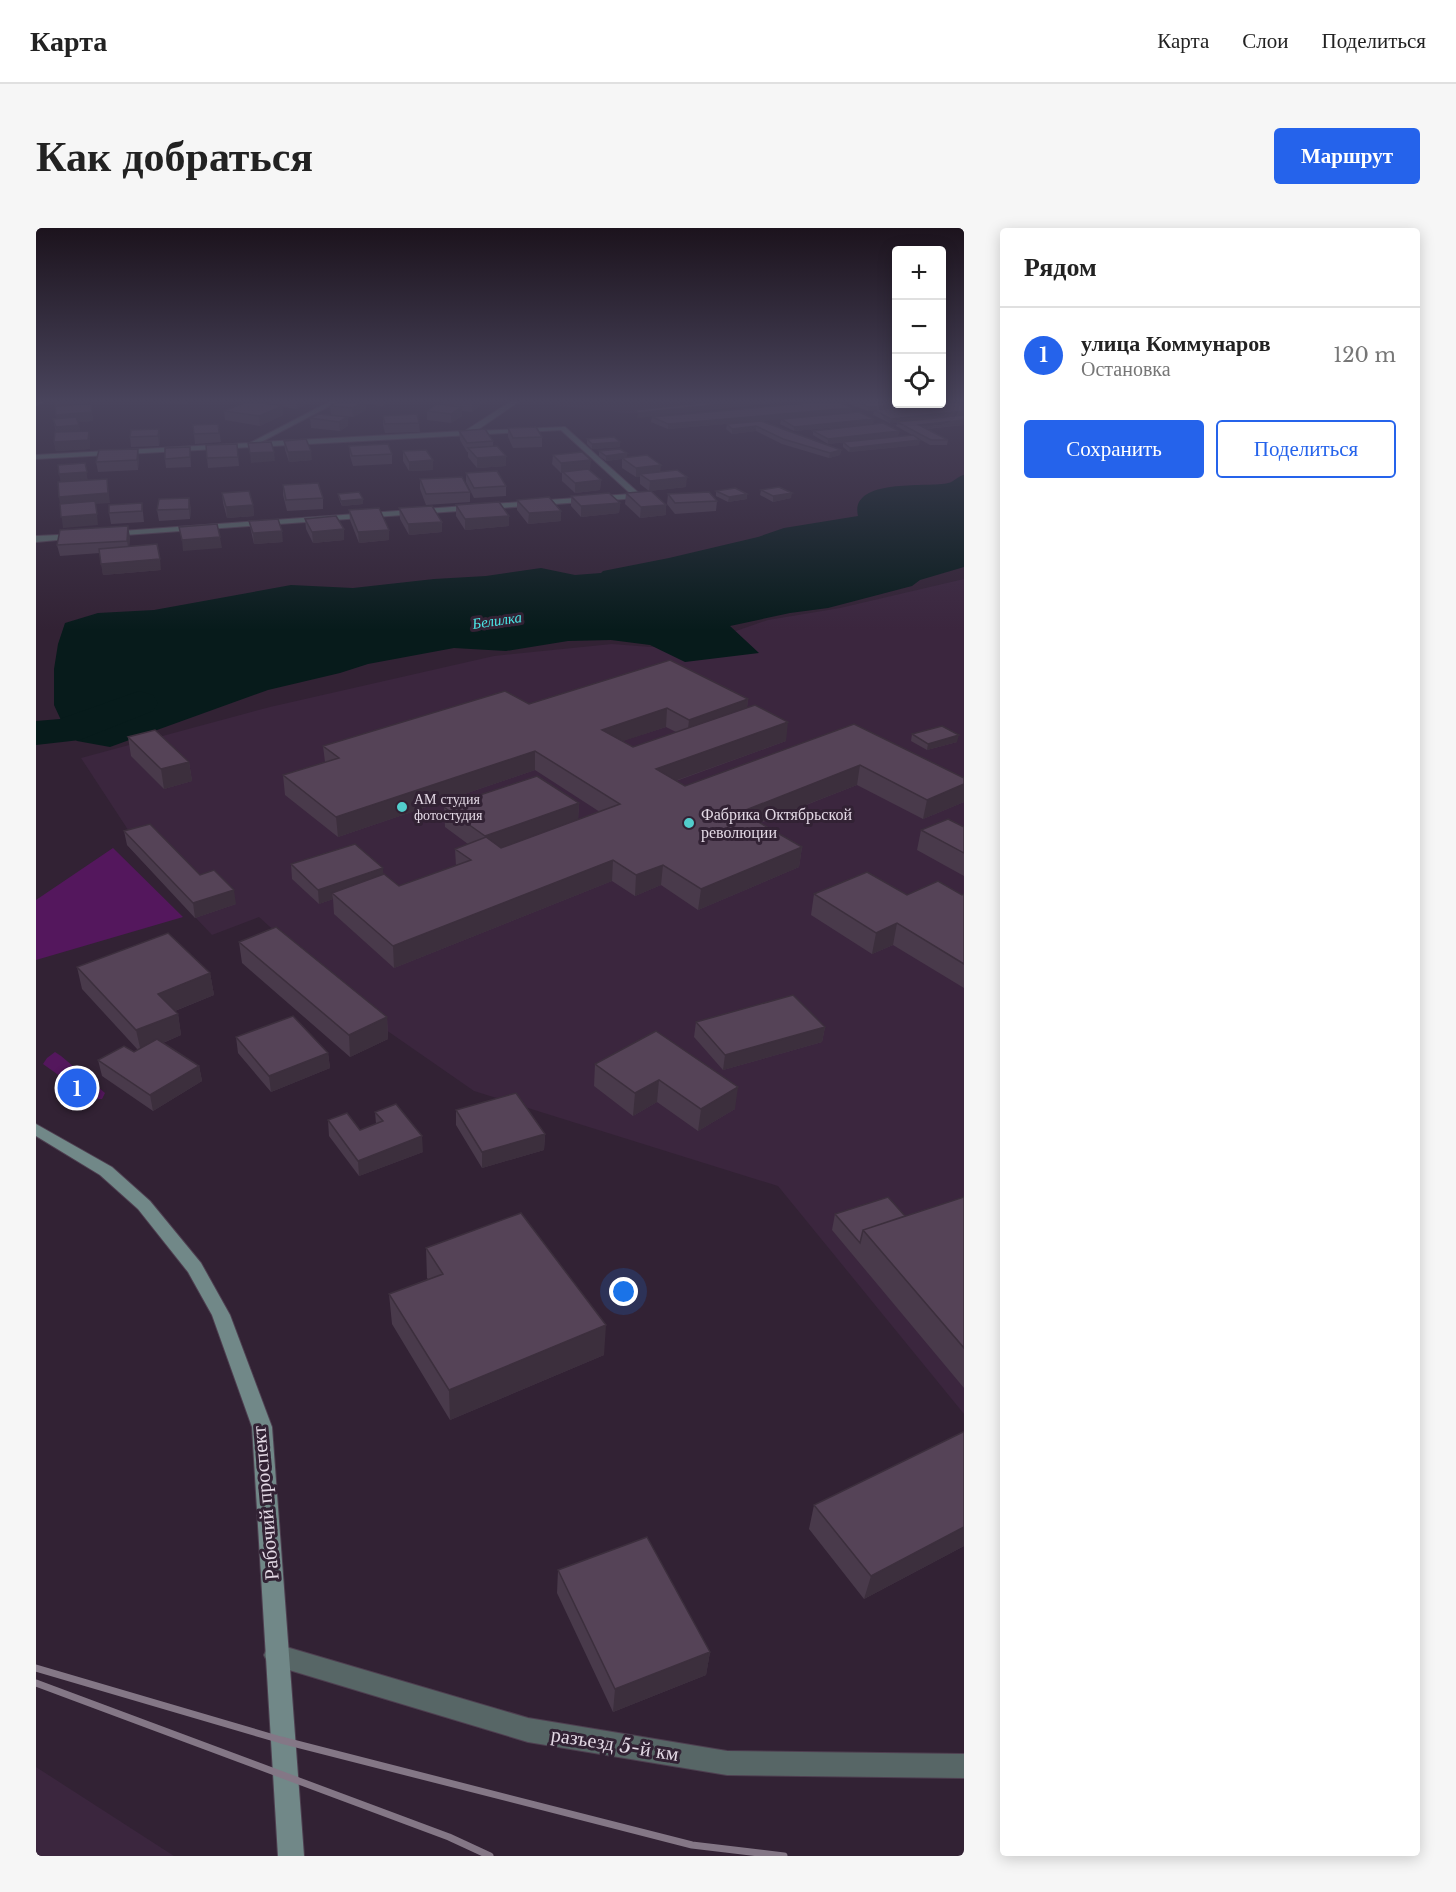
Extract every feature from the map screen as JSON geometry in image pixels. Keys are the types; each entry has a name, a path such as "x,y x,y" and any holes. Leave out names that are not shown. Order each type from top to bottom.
{"street":[{"path":"107,534 638,496 618,478"},
{"path":"36,539 83,536"},
{"name":"Рабочий проспект","path":"36,1129 106,1171 144,1205 195,1268 221,1315 261,1427 291,1856"},
{"name":"разъезд 5-й км","path":"276,1655 528,1730 715,1761 964,1766"}],"shaded area":[{"path":"964,579 964,1414 778,1186 474,1091 376,1023 259,917 212,935 127,845 136,842 81,758 270,707 494,656 612,644 651,647 730,633 768,620 840,608"},
{"path":"113,848 183,917 36,960 36,900"},
{"path":"55,1052 105,1093 102,1099 92,1099 43,1064"},
{"path":"36,1767 174,1856 36,1856"}],"water":[{"path":"964,478 964,567 920,580 912,586 828,608 790,613 730,626 759,653 685,662 650,645 611,640 568,641 506,651 454,648 368,664 268,690 110,747 77,741 66,731 54,705 54,669 58,644 65,623 98,613 154,610 291,585 353,588 486,576 541,568 575,575 601,573 758,537 784,528 858,516 859,504 866,495 878,490"}],"building":[{"path":"463,478 470,492 426,494 420,479"},
{"path":"469,478 501,478 506,486 474,488"},
{"path":"570,478 599,478 601,480 575,483"},
{"path":"646,478 678,478 650,481"},
{"path":"107,479 108,493 59,497 58,482"},
{"path":"318,483 323,498 286,500 283,485"},
{"path":"779,487 792,493 773,496 761,490"},
{"path":"735,488 747,494 729,497 716,491"},
{"path":"249,491 253,505 226,507 222,493"},
{"path":"651,491 666,505 641,507 626,493"},
{"path":"359,492 363,499 341,501 338,494"},
{"path":"709,492 717,501 675,503 668,494"},
{"path":"609,493 620,503 581,506 571,496"},
{"path":"549,497 561,511 529,513 517,500"},
{"path":"189,498 189,509 157,510 159,499"},
{"path":"95,501 97,514 61,517 60,504"},
{"path":"499,502 509,516 465,519 456,505"},
{"path":"142,503 142,511 109,513 109,505"},
{"path":"432,506 442,522 408,524 399,508"},
{"path":"379,508 389,530 358,532 349,510"},
{"path":"336,516 344,529 312,532 305,519"},
{"path":"278,519 282,531 253,533 249,521"},
{"path":"217,524 220,537 182,540 179,527"},
{"path":"128,526 127,541 57,545 60,530"},
{"path":"157,544 160,559 101,564 99,549"},
{"name":"Фабрика Октябрьской революции","path":"670,660 748,699 689,720 667,708 602,730 633,747 755,705 788,722 656,769 685,786 854,724 964,778 964,784 927,800 860,765 741,812 802,847 701,889 663,865 636,875 613,860 393,946 332,893 384,874 399,886 471,860 455,849 486,837 501,848 620,804 535,751 336,817 283,775 339,758 323,746 505,691 529,704"},
{"path":"942,726 959,735 928,744 912,734"},
{"path":"155,730 189,762 161,769 128,737"},
{"path":"537,776 579,803 485,836 444,807"},
{"path":"948,819 964,827 964,853 921,830"},
{"path":"150,824 200,875 214,870 234,890 193,903 124,831"},
{"path":"355,844 383,868 318,890 291,864"},
{"path":"867,872 907,895 938,881 964,894 964,964 897,923 876,933 814,894"},
{"path":"276,927 387,1017 349,1035 239,942"},
{"path":"168,933 210,973 158,994 178,1014 136,1030 77,967"},
{"path":"793,995 825,1027 725,1055 696,1022"},
{"path":"293,1016 328,1053 269,1076 236,1037"},
{"path":"656,1031 738,1087 701,1109 659,1080 635,1093 595,1064"},
{"path":"157,1039 199,1066 150,1095 98,1060 124,1046 134,1052"},
{"path":"516,1093 545,1134 482,1152 456,1110"},
{"path":"396,1104 422,1136 358,1161 328,1120 347,1113 360,1130 383,1121 375,1112"},
{"path":"888,1197 905,1216 863,1230 860,1243 835,1214"},
{"path":"964,1197 964,1348 863,1230"},
{"path":"521,1213 606,1325 449,1390 389,1294 443,1274 426,1248"},
{"path":"963,1432 964,1527 871,1576 814,1505"},
{"path":"647,1537 710,1652 615,1689 558,1570"}],"waterway":[{"name":"Белилка","path":"36,733 66,731 139,703"}],"railway":[{"path":"36,1668 281,1740 692,1845 784,1856"},
{"path":"36,1683 449,1837 490,1856"}],"place":[{"name":"АМ студия фотостудия","path":"402,807"},
{"name":"Фабрика Октябрьской революции","path":"689,823"},
{"name":"улица Коммунаров","path":"77,1088"}]}
